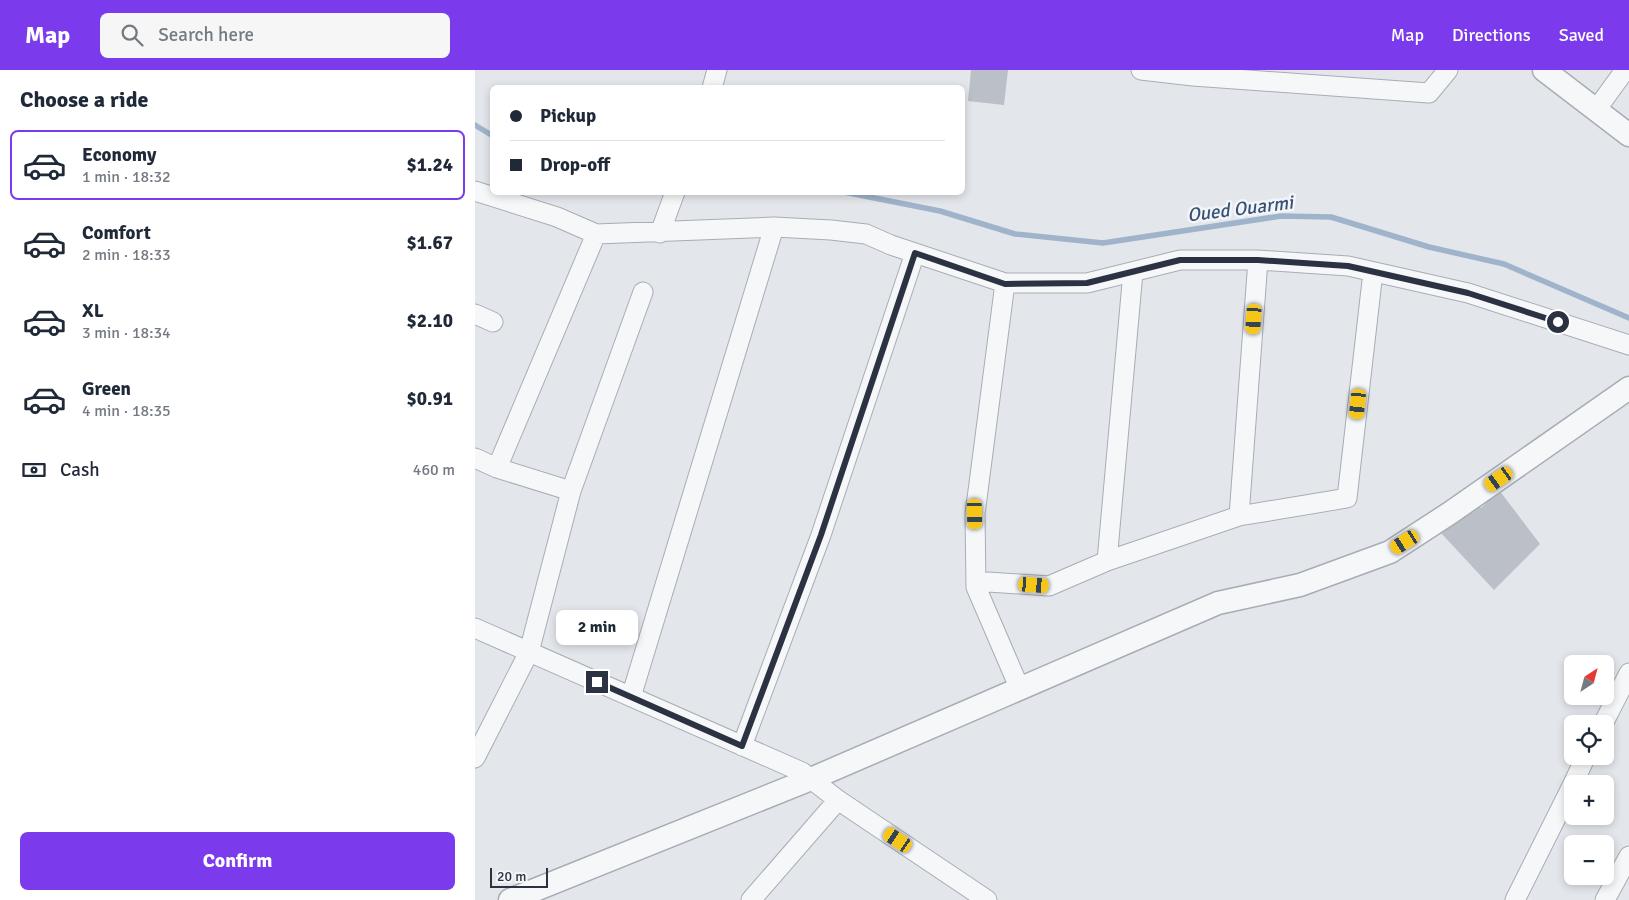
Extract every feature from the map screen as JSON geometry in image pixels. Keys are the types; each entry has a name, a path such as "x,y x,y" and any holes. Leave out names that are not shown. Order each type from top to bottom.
{"street":[{"path":"1141,70 1429,92 1448,70"},
{"path":"1544,70 1629,135"},
{"path":"1596,110 1625,70"},
{"path":"475,191 557,217 596,234 660,233 774,227 866,234 1005,284 1087,283 1180,260 1258,260 1348,266 1468,293 1629,345"},
{"path":"660,233 674,195"},
{"path":"631,697 774,227"},
{"path":"497,468 596,234"},
{"path":"742,746 821,535 915,253"},
{"path":"1239,516 1258,260"},
{"path":"1107,561 1133,272"},
{"path":"976,586 988,582 1049,586 1107,561 1239,516 1347,498 1373,272"},
{"path":"1005,284 975,514 976,586 1019,687"},
{"path":"475,758 529,652 571,491 643,292"},
{"path":"475,314 493,322"},
{"path":"510,900 811,779 1019,687 1218,603 1300,585 1390,552 1450,514 1629,388"},
{"path":"475,458 497,468 571,491"},
{"path":"475,628 802,772 838,800 987,900"},
{"path":"1608,715 1629,673"},
{"path":"751,900 838,800"},
{"path":"1515,900 1564,802"},
{"path":"1605,900 1629,856"}],"building":[{"path":"971,70 1008,70 1004,105 968,101"},
{"path":"1499,490 1540,544 1494,590 1441,533 1461,512 1476,503 1481,508"}],"waterway":[{"name":"Oued Ouarmi","path":"475,125 490,134"},
{"name":"Oued Ouarmi","path":"859,195 940,211 1015,234 1103,243 1281,216 1331,217 1429,247 1504,264 1629,318"}],"route":[{"path":"597,682 742,746 821,535 915,253 1005,284 1087,283 1180,260 1258,260 1348,266 1468,293 1558,322"}]}
